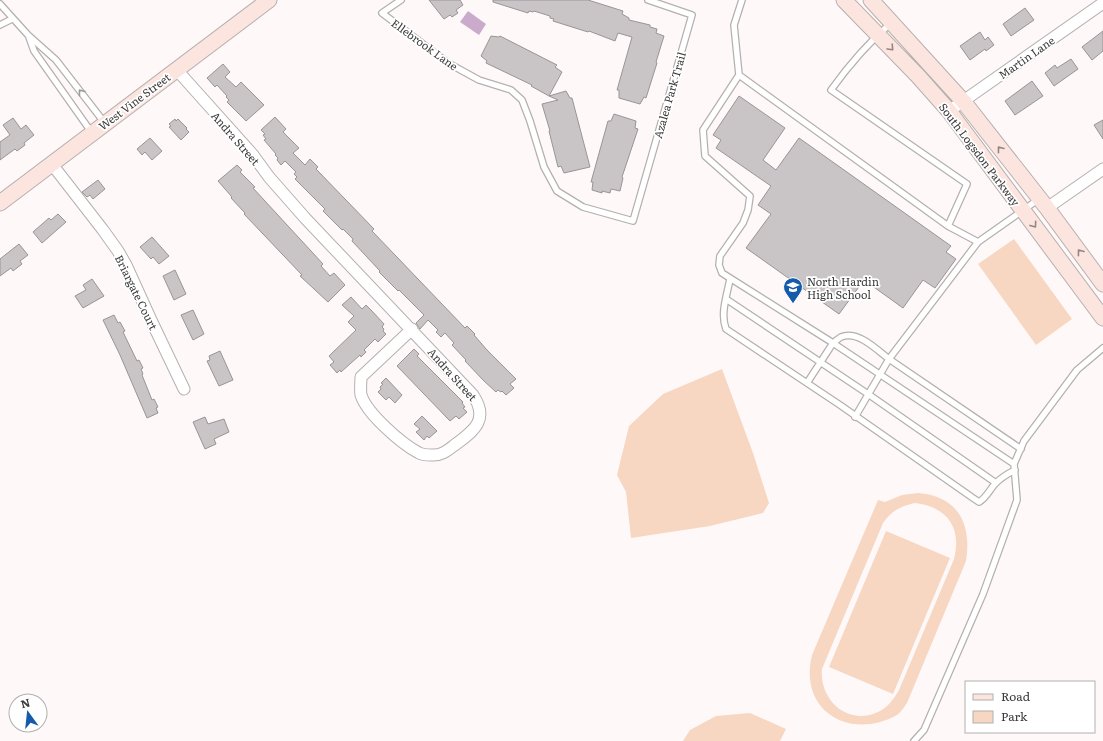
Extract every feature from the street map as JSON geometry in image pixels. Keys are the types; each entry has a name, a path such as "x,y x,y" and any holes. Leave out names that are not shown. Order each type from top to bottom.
{"main road":[{"name":"West Vine Street","path":"0,202 269,0"},
{"name":"South Logsdon Parkway","path":"844,0 918,76 949,111 1103,318"},
{"name":"South Logsdon Parkway","path":"871,0 963,101 1103,284"}],"street":[{"name":"Martin Lane","path":"949,111 1103,3"},
{"name":"Andra Street","path":"176,69 253,155 269,177 305,218 412,329 473,395 479,404 480,413 478,423 472,432 442,454 420,454 391,433 368,407 361,395 361,377 412,329"},
{"name":"Briargate Court","path":"51,163 118,251 184,389"},
{"path":"1043,204 1103,169"}],"lane":[{"name":"Ellebrook Lane","path":"401,0 382,13 448,63 479,80 511,90 522,100 544,167 558,190 583,207 633,220"},
{"name":"Azalea Park Trail","path":"633,220 692,15 648,0"},
{"path":"742,0 734,25 739,75 703,130 705,156 750,196 748,210 743,223 720,256 718,265 722,273 833,343 1014,467"},
{"path":"0,4 12,19 56,60 105,123"},
{"path":"0,25 12,19"},
{"path":"892,22 878,34 848,67 831,90 967,184 948,226"},
{"path":"28,35 34,51 92,133"},
{"path":"739,75 948,226 978,242"},
{"path":"855,417 889,359 978,242 1022,210 1043,204"},
{"path":"730,279 726,299 724,323 726,329 979,502 983,500 996,483 1014,467 1024,441 1077,370 1103,348"},
{"path":"726,299 868,394 996,483"},
{"path":"807,383 833,343 841,337 854,336 860,338 1022,448"},
{"path":"914,741 924,730 983,594 1017,500 1014,467"}],"green space":[{"path":"1014,239 1072,319 1036,345 978,264"},
{"path":"722,369 753,453 769,503 763,513 710,526 631,538 626,492 617,475 629,426 663,394"},
{"path":"918,493 932,495 952,506 959,514 967,535 966,561 907,703 897,715 879,722 862,724 846,722 832,716 820,705 813,692 810,675 812,655 878,500 885,502 902,495","holes":["915,503 936,509 950,520 956,537 954,559 895,697 887,706 878,712 856,716 846,713 830,700 825,691 822,680 822,669 883,523 893,512 900,508"]},
{"path":"886,531 950,558 893,694 829,667"},
{"path":"750,713 786,729 780,741 683,741 690,730 716,716"}],"shaded area":[{"path":"468,11 486,24 479,35 460,22"}],"building":[{"path":"429,0 460,0 463,5 456,10 458,13 452,17 450,15 444,19"},
{"path":"493,0 588,0 623,11 622,14 629,18 629,20 650,25 650,27 657,29 656,33 664,36 646,98 644,97 640,104 619,98 619,90 617,90 632,37 618,33 615,41 589,31 588,32 553,21 554,19 550,18 550,16 534,11 529,11 528,13 493,2"},
{"path":"1025,8 1034,20 1011,36 1003,24"},
{"path":"1103,31 1103,51 1092,60 1082,47"},
{"path":"980,32 985,40 988,37 994,45 986,51 985,49 970,60 960,46"},
{"path":"491,36 500,36 557,65 555,67 562,72 549,96 531,86 532,85 486,63 487,61 481,56"},
{"path":"1071,59 1078,69 1054,86 1045,73 1055,65 1057,68"},
{"path":"223,64 230,72 225,77 236,87 241,82 264,105 246,121 227,102 229,100 226,97 227,96 217,85 215,87 207,78"},
{"path":"1032,81 1043,96 1015,115 1005,101"},
{"path":"566,91 570,98 572,98 590,167 564,173 561,166 558,167 542,104 558,100 549,96"},
{"name":"North Hardin High School","path":"739,96 785,128 763,160 776,170 799,138 951,246 946,252 956,259 935,288 923,280 903,308 864,280 839,314 746,248 771,214 758,205 771,186 716,148 721,140 713,135"},
{"path":"614,114 636,121 635,128 638,129 622,177 620,191 611,189 610,193 602,191 602,193 592,190 593,182 591,182 608,121 611,121"},
{"path":"275,117 286,129 283,132 299,148 293,153 305,165 310,159 318,167 316,169 374,229 372,231 465,328 467,326 475,334 474,335 487,350 516,379 510,384 514,388 506,395 502,391 501,392 498,390 496,392 484,381 452,345 454,343 445,333 441,337 436,332 438,330 428,320 420,329 416,323 424,315 379,272 380,271 352,241 353,239 323,211 325,209 295,179 297,177 294,174 296,172 285,161 281,165 277,160 278,158 275,155 276,154 264,140 266,139 263,135 265,134 261,130"},
{"path":"13,118 21,129 26,125 34,135 17,151 15,149 0,160 0,142 10,135 3,125"},
{"path":"175,119 176,121 178,119 189,132 181,140 169,127 171,126 169,124"},
{"path":"1103,120 1103,139 1094,125"},
{"path":"150,138 162,151 152,160 145,152 142,155 137,149"},
{"path":"237,165 242,170 240,172 255,187 253,188 323,264 321,266 330,276 334,273 345,285 328,302 300,276 302,275 244,214 245,213 218,181"},
{"path":"98,180 105,189 93,199 90,195 87,197 82,192"},
{"path":"58,214 66,222 42,243 33,232 49,218 51,220"},
{"path":"152,237 169,256 159,264 153,257 151,259 140,247"},
{"path":"19,244 28,255 20,261 22,264 13,271 11,268 0,276 0,259"},
{"path":"175,270 186,294 174,300 163,276"},
{"path":"92,279 104,296 83,308 75,296 86,290 83,285"},
{"path":"351,297 362,309 366,305 371,310 384,324 382,327 386,334 378,342 375,339 364,350 366,352 361,357 360,355 341,372 340,370 337,373 330,365 334,362 329,356 356,330 348,322 354,316 342,305"},
{"path":"193,310 204,334 193,340 181,315"},
{"path":"114,315 118,323 120,322 125,331 123,332 137,361 139,360 143,368 141,369 142,375 152,400 154,399 158,407 156,408 158,413 147,418 103,320"},
{"path":"414,349 419,354 417,356 463,402 462,403 465,407 463,408 467,412 459,419 456,416 450,421 397,366"},
{"path":"220,351 233,380 219,386 207,361 210,360 209,356"},
{"path":"386,378 402,395 395,403 389,397 386,400 378,392 383,384 381,383"},
{"path":"422,416 437,431 429,438 427,436 424,440 416,432 420,429 414,424"},
{"path":"205,417 208,424 224,419 229,432 214,439 216,444 205,449 193,422"}],"place":[{"name":"North Hardin High School","path":"793,304"}]}
